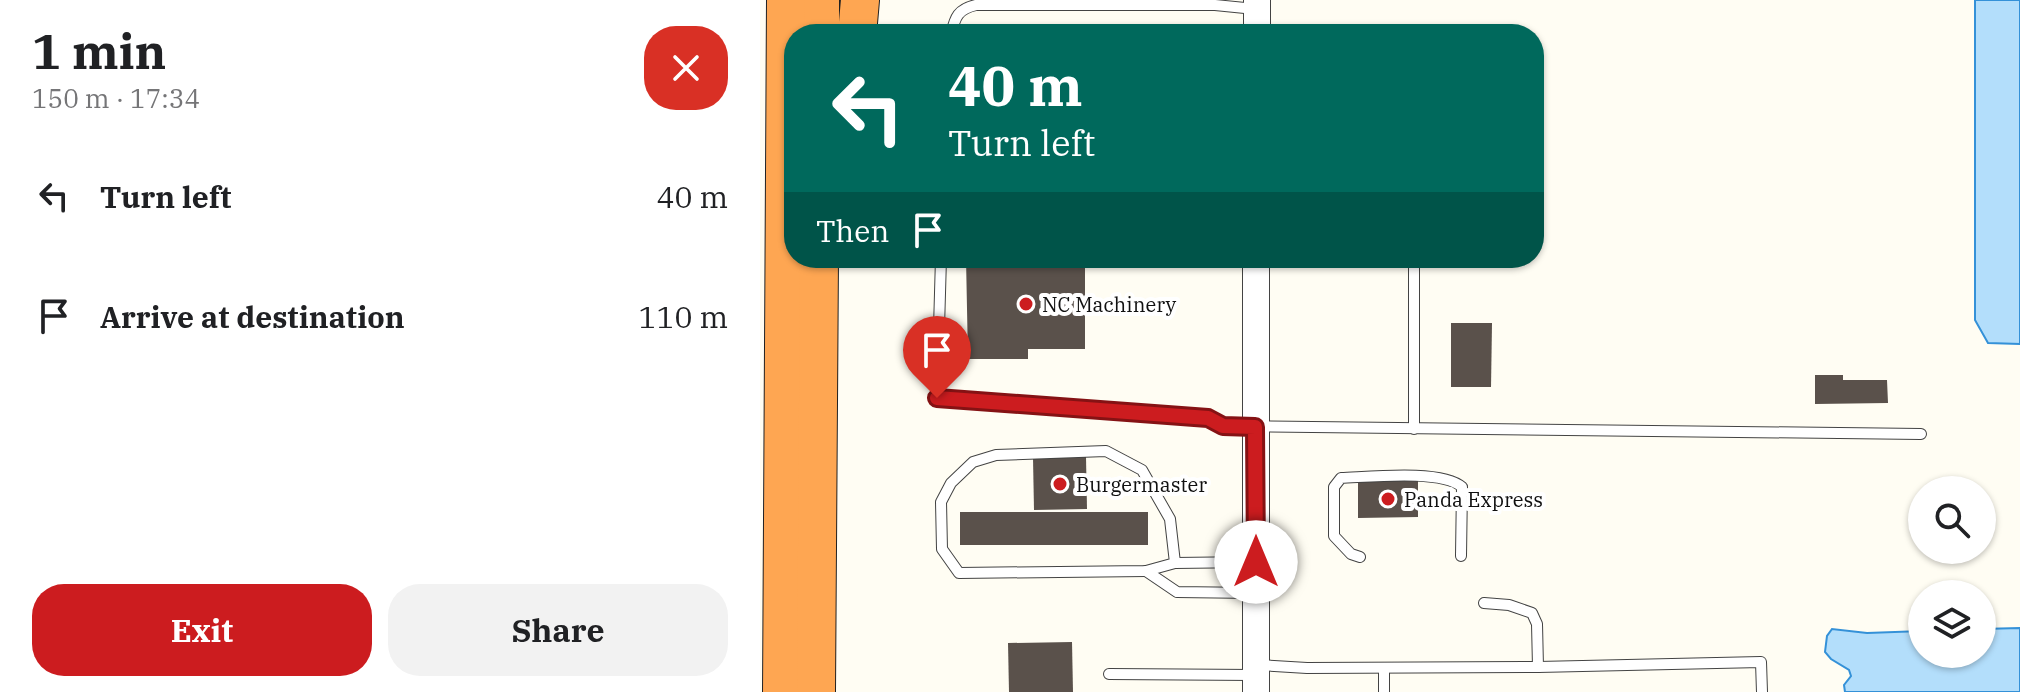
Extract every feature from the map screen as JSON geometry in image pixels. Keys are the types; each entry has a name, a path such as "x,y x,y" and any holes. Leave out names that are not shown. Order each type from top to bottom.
{"highway":[{"path":"786,0 786,24"},
{"path":"820,0 820,24"},
{"path":"858,24 860,0"},
{"path":"782,692 784,268"},
{"path":"816,692 819,268"},
{"path":"817,578 835,375 840,268"},
{"path":"760,561 763,692"}],"street":[{"path":"1256,268 1256,677"}],"lane":[{"path":"953,24 961,10 976,5 1215,5 1257,14"},
{"path":"941,268 937,398 1208,418 1223,426 1921,434"},
{"path":"1414,268 1414,429"},
{"path":"1175,563 1170,519 1142,470 1106,451 996,455 973,462 951,483 941,502 942,549 959,573 1146,571 1175,563 1256,562"},
{"path":"1360,557 1351,554 1334,536 1334,487 1341,478 1437,477 1455,481 1462,487 1461,556"},
{"path":"1146,571 1177,592 1256,593"},
{"path":"1484,603 1509,605 1532,613 1537,624 1538,667"},
{"path":"1109,674 1256,677 1384,668 1761,662 1762,692"},
{"path":"1384,668 1384,692"}],"water":[{"path":"1975,0 2020,0 2020,344 1988,343 1975,320"},
{"path":"2020,628 2020,692 1845,692 1844,685 1851,676 1849,670 1825,652 1827,636 1832,629 1867,633 1908,632 1908,668 1996,668 1996,629"}],"building":[{"name":"NC Machinery","path":"966,268 1085,268 1085,349 1028,349 1028,359 968,359"},
{"path":"1451,323 1492,323 1491,387 1451,387"},
{"path":"1815,375 1843,375 1843,380 1887,380 1888,403 1815,404"},
{"name":"Burgermaster","path":"1086,457 1087,509 1034,510 1033,458"},
{"name":"Panda Express","path":"1358,481 1418,481 1418,517 1358,518"},
{"path":"960,512 1148,512 1148,545 960,545"},
{"path":"1072,642 1073,692 1009,692 1008,643"}],"place":[{"name":"NC Machinery","path":"1026,304"},
{"name":"Burgermaster","path":"1060,484"},
{"name":"Panda Express","path":"1388,499"}],"route":[{"path":"937,398 1208,418 1223,426 1255,427 1256,562"}]}
